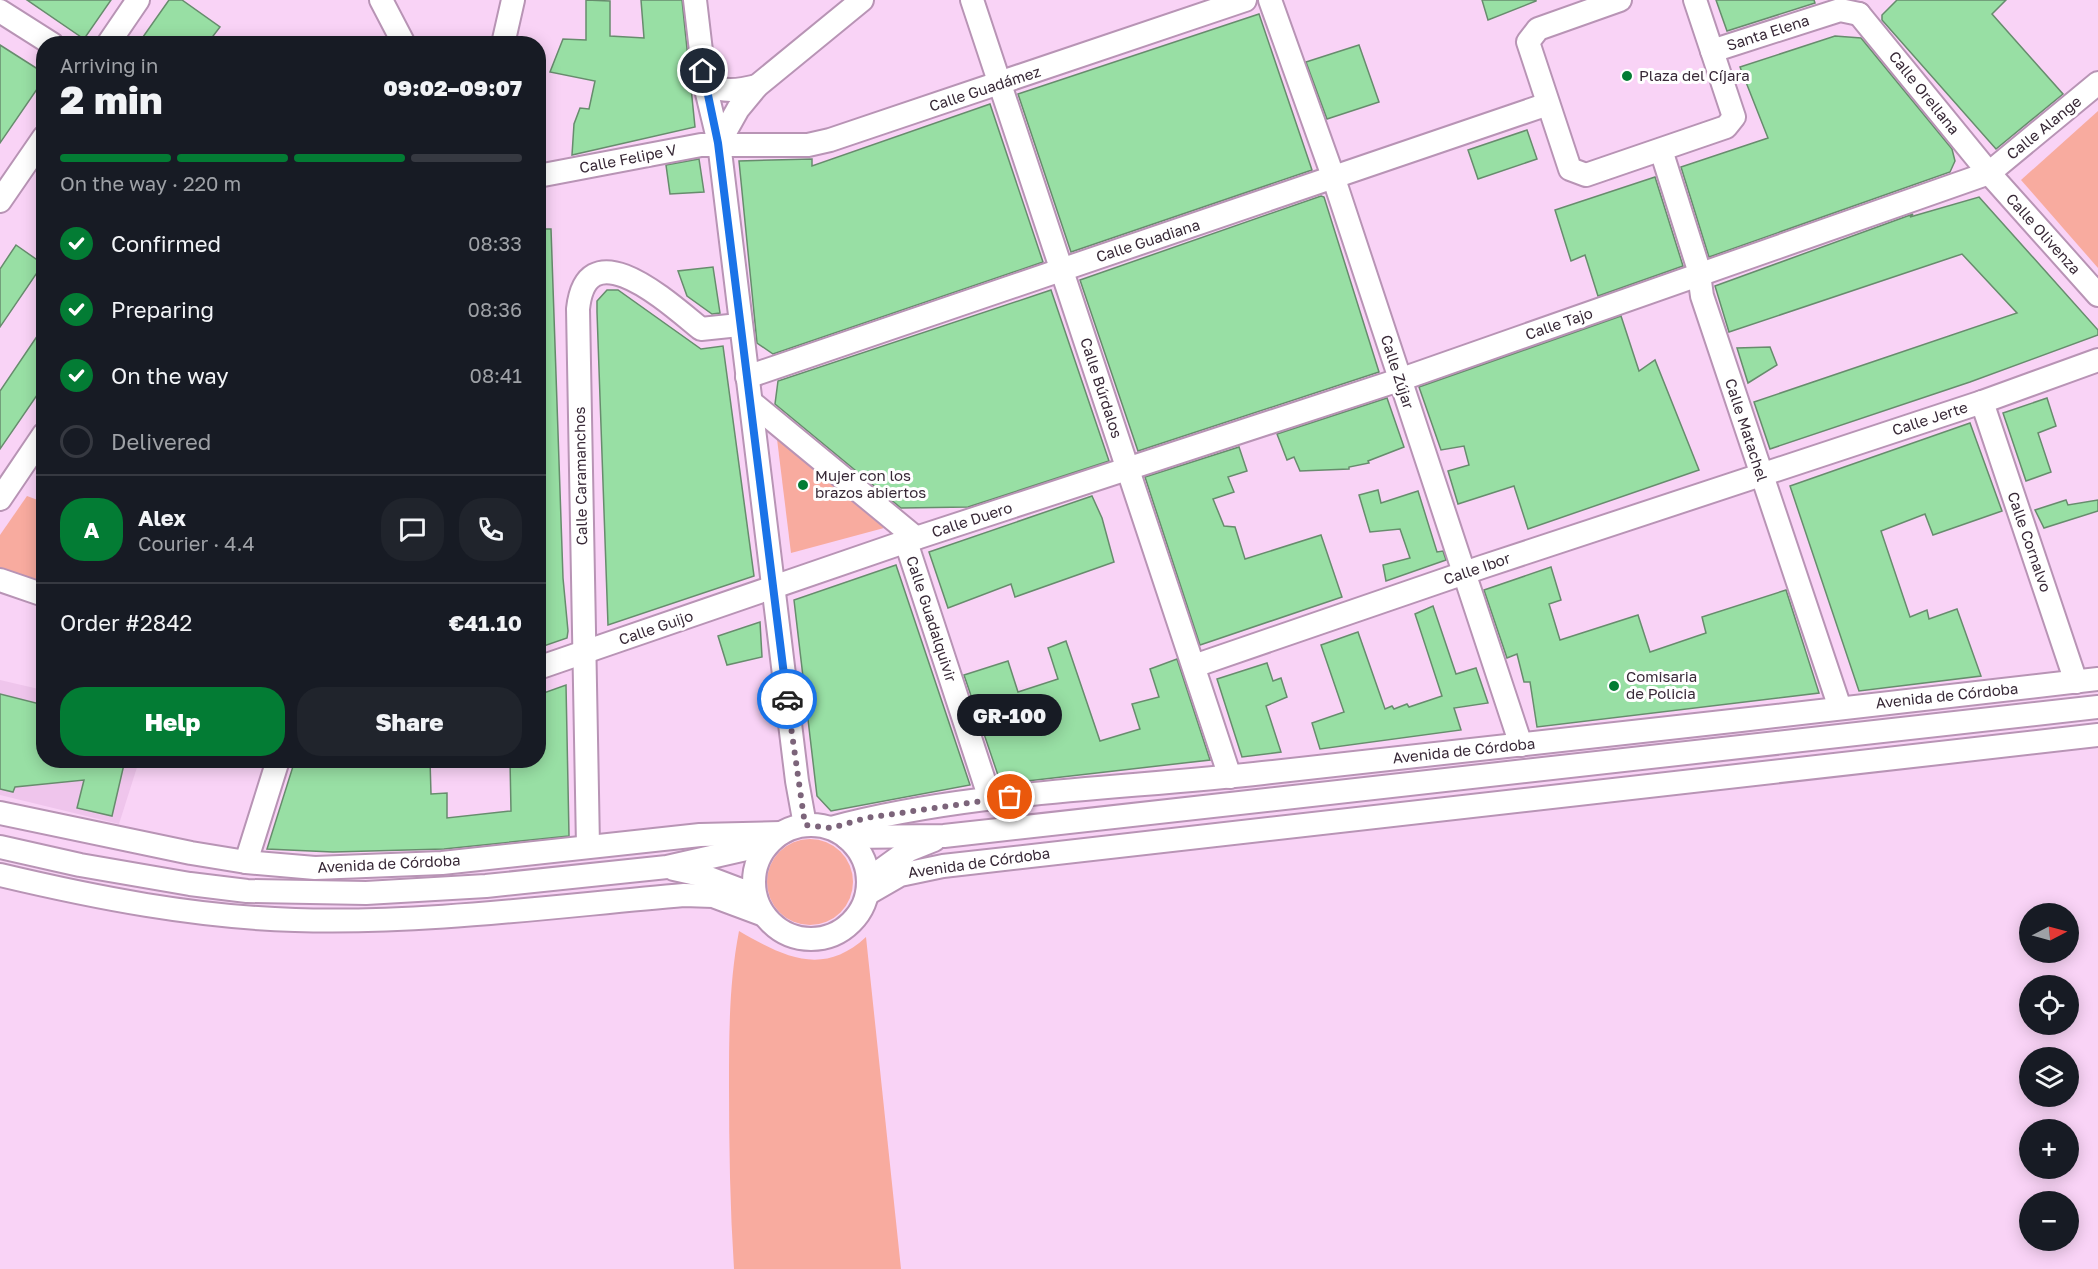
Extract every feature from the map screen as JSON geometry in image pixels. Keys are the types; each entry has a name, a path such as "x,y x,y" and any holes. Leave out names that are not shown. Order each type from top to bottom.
{"street":[{"path":"113,36 138,0"},
{"path":"381,0 400,36"},
{"path":"505,36 513,0"},
{"path":"695,0 705,85 718,143 797,781 805,825"},
{"path":"718,143 738,109 757,86 862,0"},
{"name":"Calle Búrdalos","path":"972,0 1230,777"},
{"name":"Calle Guadámez","path":"718,143 808,145 1001,84 1245,0"},
{"name":"Calle Zújar","path":"1270,0 1334,179 1521,745"},
{"path":"1615,1 1538,29 1528,42 1570,169 1586,175 1726,127 1734,117 1695,0"},
{"name":"Santa Elena","path":"1712,51 1840,10 1867,7"},
{"name":"Calle Orellana","path":"1867,7 1989,173"},
{"path":"0,10 40,36"},
{"name":"Calle Alange","path":"1989,173 2098,83"},
{"path":"705,85 720,91 736,91 757,86"},
{"name":"Calle Guadiana","path":"747,377 1061,269 1334,179 1548,104"},
{"name":"Calle Felipe V","path":"546,175 718,143"},
{"path":"0,201 36,149"},
{"name":"Calle Matachel","path":"1661,150 1698,267 1701,296 1840,708"},
{"name":"Calle Tajo","path":"1128,471 1698,277 1989,173"},
{"name":"Calle Olivenza","path":"1989,173 2098,295"},
{"name":"Calle Caramanchos","path":"588,846 578,321 580,291 592,277 608,272 626,275 644,284 701,329 739,325"},
{"name":"Calle Jerte","path":"1761,473 1982,402 2098,360"},
{"name":"Calle Duero","path":"751,402 911,540 1128,471"},
{"name":"Calle Cornalvo","path":"1982,402 2087,680"},
{"path":"0,499 36,446"},
{"name":"Calle Ibor","path":"1194,666 1761,473"},
{"name":"Calle Guijo","path":"546,665 911,540"},
{"name":"Calle Guadalquivir","path":"911,540 990,799"},
{"path":"0,580 36,592"},
{"name":"Avenida de Córdoba","path":"838,832 866,818 990,799 1230,777 2087,680"},
{"name":"Avenida de Córdoba","path":"838,832 944,836 2098,707"},
{"name":"Avenida de Córdoba","path":"868,887 900,874 955,864 2098,735"},
{"path":"246,862 275,768"},
{"name":"Avenida de Córdoba","path":"0,813 246,862 315,868 442,863 700,835 774,838"},
{"path":"805,825 838,832 861,856 868,887 861,910 850,924 835,934 816,940 797,938 784,933 759,905 755,867 774,838 805,825"},
{"name":"Avenida de Córdoba","path":"868,887 909,850 944,836"},
{"name":"Avenida de Córdoba","path":"0,847 189,885 247,891 366,893 423,891 667,867 774,838"},
{"name":"Avenida de Córdoba","path":"667,867 701,875 759,905"},
{"path":"0,875 85,895 177,910 295,920 407,919 684,896 713,896 759,905"}],"shaded area":[{"path":"2098,111 2098,268 2021,180"},
{"path":"777,439 884,528 791,553"},
{"path":"27,496 36,499 36,584 0,572 0,535"},
{"path":"0,680 36,688 36,768 137,768 119,824 0,795"},
{"path":"802,839 818,839 841,851 850,865 853,882 850,899 841,913 818,925 802,925 786,918 774,906 767,890 767,874 774,858 786,846"},
{"path":"739,931 788,955 819,960 834,957 866,937 901,1269 734,1269 730,1178 729,1047 731,989"}],"building":[{"path":"27,0 111,0 86,36 80,36"},
{"path":"169,0 182,0 220,27 213,36 144,36"},
{"path":"586,0 610,1 610,36 644,38 641,0 682,0 695,127 572,155 574,124 580,108 589,109 595,81 550,72 563,39 586,40"},
{"path":"1482,0 1536,0 1536,1 1488,20"},
{"path":"1716,0 1814,0 1815,3 1727,31"},
{"path":"1897,0 2006,0 1992,14 2063,94 1996,149 1882,20 1882,15"},
{"path":"1259,14 1312,170 1071,252 1018,94"},
{"path":"1835,36 1861,38 1952,149 1955,161 1950,172 1709,257 1681,167 1768,138 1740,67"},
{"path":"0,45 36,68 36,91 0,143"},
{"path":"1359,45 1379,102 1327,119 1306,62"},
{"path":"990,104 1043,262 773,354 757,343 739,161 812,159 812,166"},
{"path":"1527,130 1537,159 1478,179 1468,150"},
{"path":"699,159 704,192 670,194 666,165"},
{"path":"1655,177 1683,266 1598,296 1585,255 1571,261 1555,210"},
{"path":"1321,196 1324,197 1379,372 1138,451 1080,280"},
{"path":"1979,197 2098,330 2098,335 1970,382 1770,449 1754,402 2017,313 1962,254 1729,332 1715,286 1913,214 1910,217"},
{"path":"546,229 551,229 567,638 546,645"},
{"path":"16,245 36,259 36,274 0,327 0,269"},
{"path":"713,267 720,313 712,314 687,296 678,271"},
{"path":"607,290 618,290 701,349 723,346 754,576 608,625 597,312 597,301"},
{"path":"1051,290 1109,461 968,507 901,508 775,404 778,381"},
{"path":"1621,316 1639,371 1655,360 1699,470 1528,529 1514,486 1458,504 1448,471 1469,465 1464,446 1441,450 1419,387"},
{"path":"36,338 36,397 0,449 0,391"},
{"path":"1770,347 1777,365 1748,383 1737,348"},
{"path":"1387,398 1404,447 1368,461 1369,463 1349,467 1349,469 1300,471 1294,457 1287,460 1277,434"},
{"path":"2047,398 2056,426 2038,433 2051,472 2026,481 2003,413"},
{"path":"1970,423 2002,511 1933,535 1925,514 1881,531 1910,617 1927,610 1929,619 1957,609 1981,676 1859,691 1790,486"},
{"path":"1239,447 1247,471 1228,477 1234,492 1213,499 1224,526 1235,527 1245,559 1321,535 1342,597 1200,645 1145,477"},
{"path":"1378,490 1381,503 1418,491 1437,552 1443,551 1446,560 1386,581 1383,565 1410,558 1400,529 1370,532 1359,495"},
{"path":"1092,496 1102,518 1114,562 1015,597 1011,584 948,608 929,552"},
{"path":"2066,500 2068,505 2098,500 2098,511 2044,528 2035,510"},
{"path":"896,565 970,785 831,811 817,796 794,600"},
{"path":"1551,567 1561,600 1549,604 1560,640 1638,615 1650,652 1706,633 1702,617 1786,590 1819,693 1537,727 1530,682 1524,682 1517,654 1507,658 1484,590"},
{"path":"1433,606 1456,674 1476,668 1488,703 1454,708 1461,730 1320,749 1312,723 1344,712 1321,645 1358,632 1385,709 1392,706 1394,709 1407,704 1409,707 1442,696 1415,614"},
{"path":"760,622 762,657 727,665 718,636"},
{"path":"1066,641 1100,741 1140,729 1132,704 1159,697 1150,669 1177,659 1210,760 1001,784 964,675 1008,661 1018,692 1058,679 1048,648"},
{"path":"1267,663 1273,681 1281,678 1287,697 1266,706 1281,752 1242,757 1217,679"},
{"path":"566,685 569,836 444,849 333,852 267,849 292,768 430,768 431,794 447,793 447,818 511,811 510,768 546,768 546,692"},
{"path":"0,694 36,703 36,768 123,768 112,816 77,808 84,780 15,787 13,792 0,789"}],"way so far":[{"path":"787,699 805,825 831,828 866,818 1010,797"}],"place":[{"name":"Plaza del Cíjara","path":"1627,76"},
{"name":"Mujer con los brazos abiertos","path":"803,485"},
{"name":"Comisaria de Policia","path":"1614,686"},
{"name":"GR-100","path":"1010,797"}],"route":[{"path":"703,71 718,143 787,699"}]}
